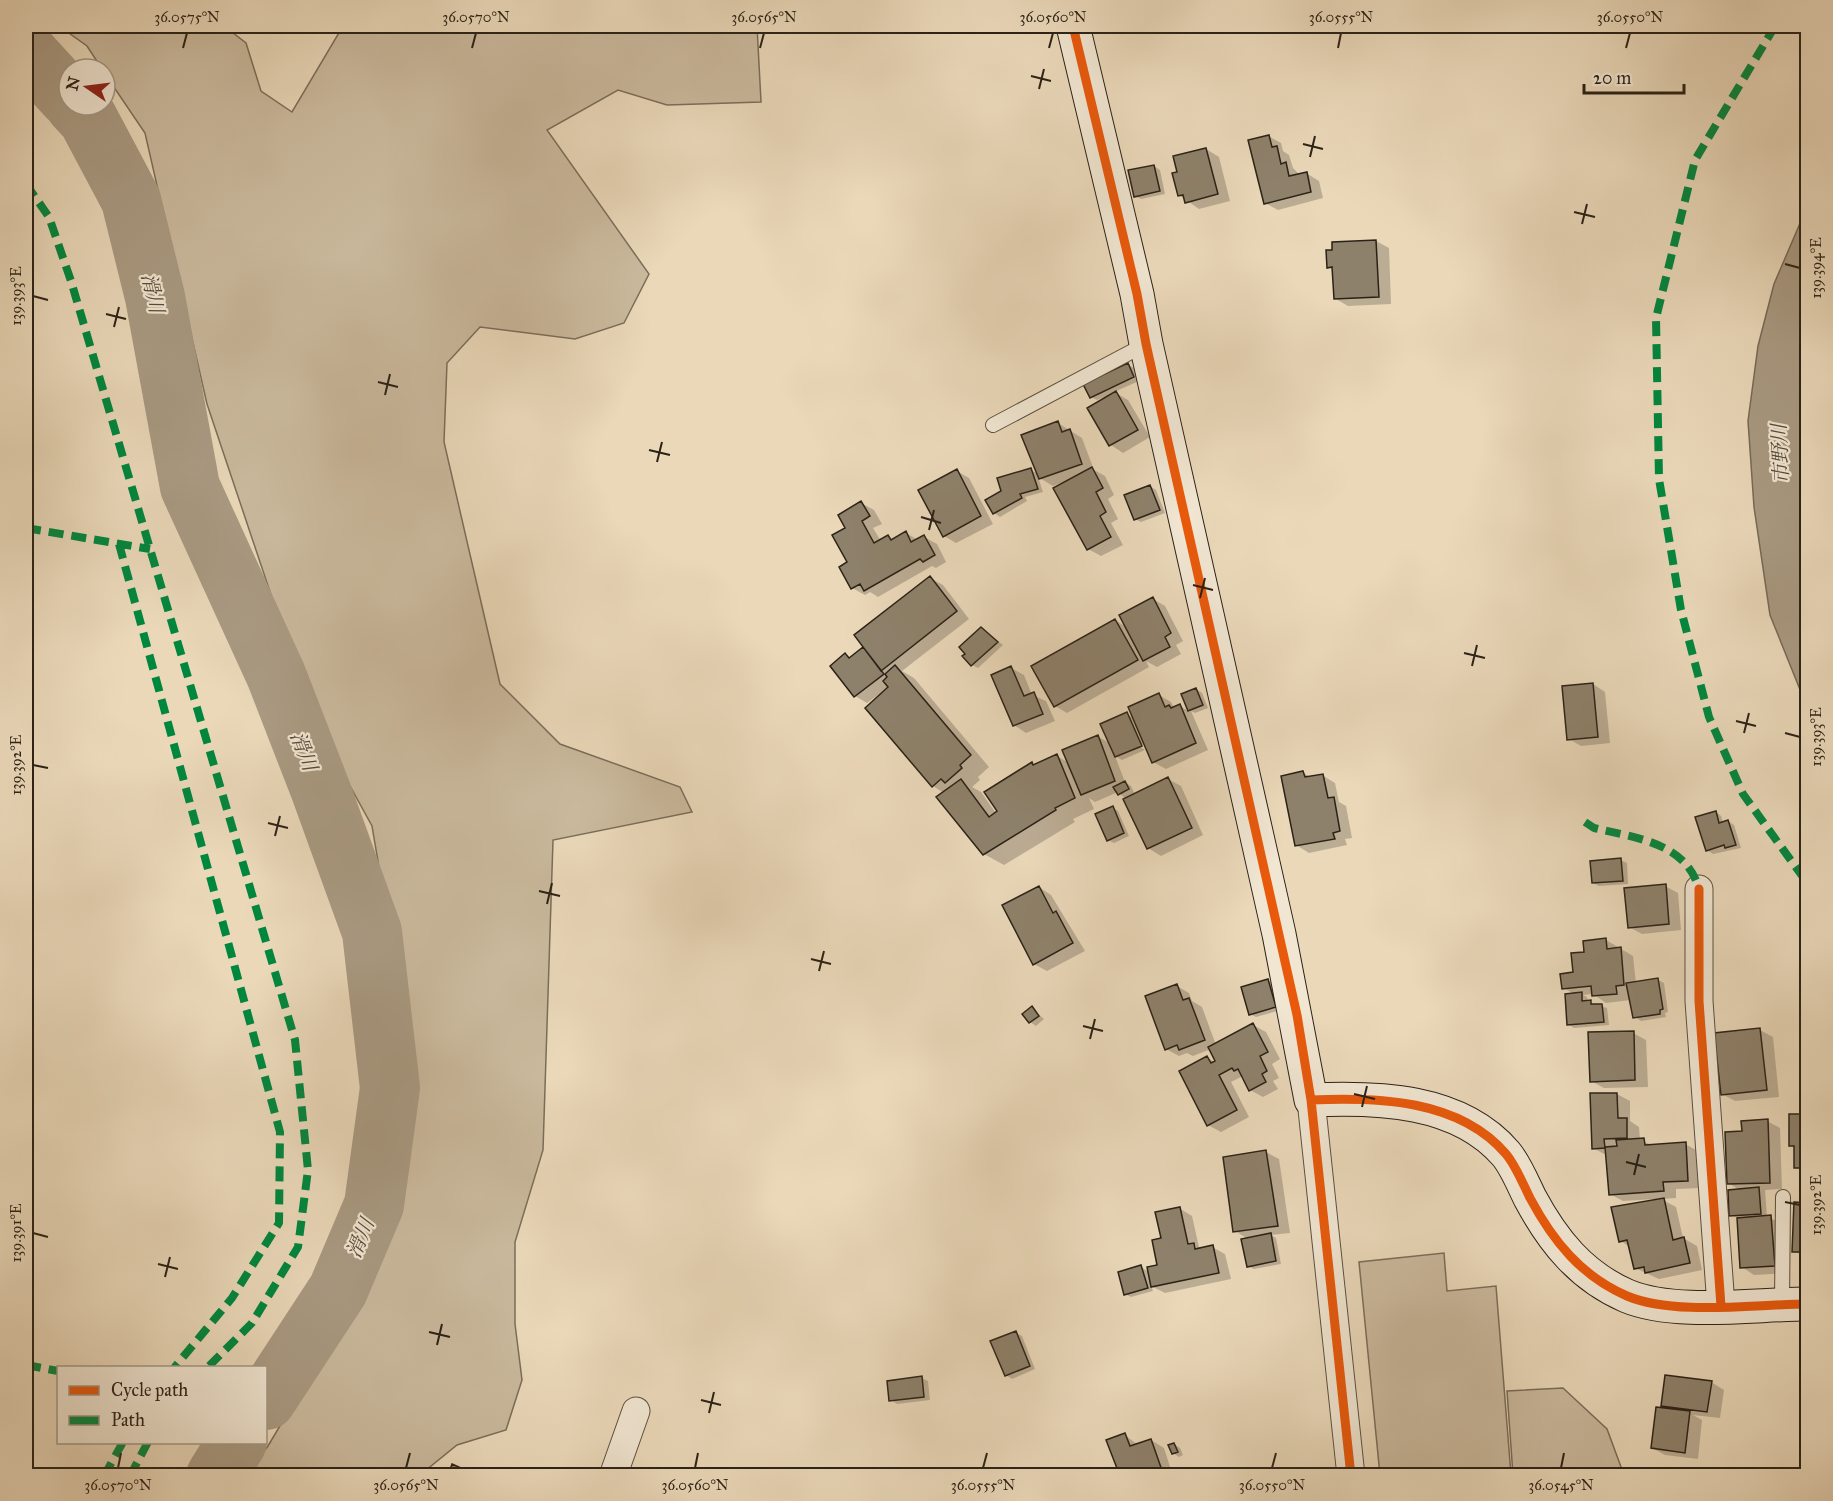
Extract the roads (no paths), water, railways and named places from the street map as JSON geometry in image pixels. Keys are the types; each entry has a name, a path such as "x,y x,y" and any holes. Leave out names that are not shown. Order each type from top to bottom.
{"street":[{"path":"1072,26 1137,294 1146,344 1279,934 1311,1100 1351,1476"},
{"path":"1699,890 1700,1001 1721,1306"},
{"path":"1311,1100 1340,1098 1409,1102 1460,1120 1506,1154 1546,1227 1566,1255 1599,1281 1628,1296 1655,1304 1721,1306 1795,1304"},
{"path":"613,1476 636,1411"}],"lane":[{"path":"993,425 1146,344"},
{"path":"1783,1197 1795,1304"}],"water":[{"name":"市野川","path":"1807,207 1808,381 1800,412 1808,500 1807,707 1770,615 1754,507 1748,421 1758,346 1774,284"}],"waterway":[{"name":"滑川","path":"26,51 57,85"},
{"name":"滑川","path":"86,117 131,200 155,297 190,487 276,675 372,932 390,1088 374,1205 338,1290 267,1398"},
{"name":"滑川","path":"216,1476 236,1444"}]}
